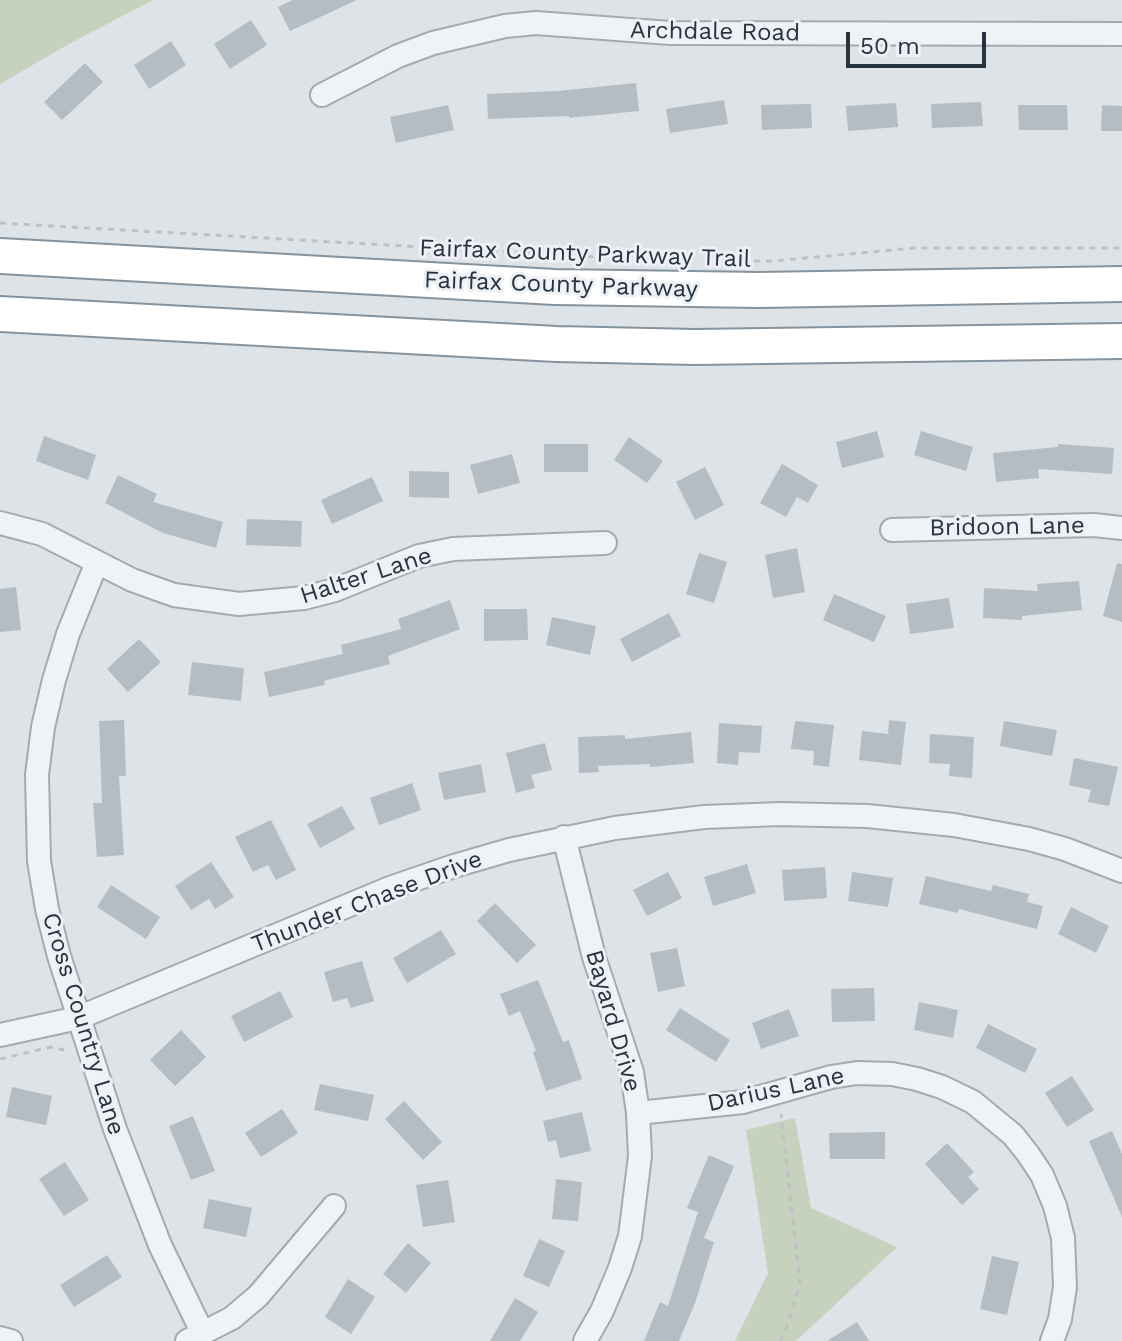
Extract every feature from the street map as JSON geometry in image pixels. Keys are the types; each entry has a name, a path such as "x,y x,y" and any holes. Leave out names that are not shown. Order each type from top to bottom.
{"highway":[{"name":"Fairfax County Parkway","path":"0,256 476,284 613,288 759,290 1122,284"},
{"path":"0,314 556,344 711,347 1122,341"}],"street":[{"name":"Archdale Road","path":"322,95 398,56 433,43 493,28 536,23 670,33 1122,34"},
{"name":"Halter Lane","path":"0,523 42,534 132,580 174,595 207,602 272,603 304,598 335,590 408,560 453,549 605,543"},
{"name":"Bridoon Lane","path":"892,530 1094,525 1122,528"},
{"name":"Cross Country Lane","path":"97,562 68,634 54,680 37,775 38,848 47,909 78,1018 136,1188 195,1338"},
{"name":"Thunder Chase Drive","path":"0,1035 78,1018 390,888 468,862 564,837 615,828 704,817 780,814 867,816 954,825 1029,839 1122,871"},
{"name":"Bayard Drive","path":"564,837 594,957 632,1072 640,1156 630,1236 602,1311 585,1341"},
{"name":"Darius Lane","path":"638,1113 743,1102 831,1077 857,1073 892,1074 942,1087 973,1102 994,1117 1028,1154 1042,1175 1055,1206 1063,1238 1065,1287 1060,1319 1052,1341"},
{"path":"195,1338 232,1318 258,1296 334,1206"},
{"path":"0,1338 11,1341"}],"path":[{"name":"Fairfax County Parkway Trail","path":"0,223 656,260"},
{"name":"Fairfax County Parkway Trail","path":"729,261 774,261 914,248 1122,248"},
{"path":"0,1059 51,1047 64,1050"},
{"path":"778,1093 800,1284 780,1341"}],"green space":[{"path":"0,0 153,0 0,84"},
{"path":"795,1118 811,1208 897,1247 796,1341 735,1341 768,1273 746,1130"}],"building":[{"path":"293,0 357,0 290,31 278,7"},
{"path":"251,20 267,45 230,69 214,44"},
{"path":"171,41 186,65 149,89 134,65"},
{"path":"85,63 103,82 62,120 44,102"},
{"path":"636,83 639,111 569,118 488,119 487,94"},
{"path":"724,100 728,124 670,133 666,109"},
{"path":"981,102 983,126 932,128 931,104"},
{"path":"896,103 898,127 848,131 846,106"},
{"path":"811,104 812,128 762,130 761,105"},
{"path":"448,105 454,130 396,143 390,117"},
{"path":"1018,105 1067,105 1068,130 1019,130"},
{"path":"1102,105 1122,106 1122,131 1101,131"},
{"path":"877,431 884,457 842,468 836,442"},
{"path":"921,431 973,447 966,471 914,455"},
{"path":"44,436 96,455 88,480 36,461"},
{"path":"629,437 663,461 647,483 614,460"},
{"path":"544,444 588,444 588,472 544,472"},
{"path":"1058,444 1114,448 1112,474 1038,469 1039,478 996,482 993,453 1058,447"},
{"path":"512,454 520,483 478,494 470,465"},
{"path":"782,464 818,485 808,503 797,497 786,517 760,503"},
{"path":"705,467 724,505 695,520 676,482"},
{"path":"409,471 449,472 449,498 409,497"},
{"path":"118,475 157,494 153,502 223,522 216,548 163,533 105,503"},
{"path":"372,477 383,501 332,524 321,500"},
{"path":"247,519 302,521 301,547 246,545"},
{"path":"797,548 805,592 773,598 765,555"},
{"path":"699,553 727,562 714,603 686,594"},
{"path":"1117,563 1122,564 1122,622 1103,616"},
{"path":"1079,581 1082,610 1022,616 1022,620 983,618 984,588 1038,591 1037,584"},
{"path":"16,587 21,630 0,632 0,589"},
{"path":"834,594 886,616 874,642 823,620"},
{"path":"949,598 954,628 910,634 906,604"},
{"path":"450,600 460,629 388,656 390,664 324,681 325,685 269,697 264,672 343,654 341,645 401,629 398,619"},
{"path":"484,609 527,609 528,640 484,641"},
{"path":"669,613 681,636 632,662 620,639"},
{"path":"552,617 596,626 590,655 546,645"},
{"path":"139,639 161,662 128,692 107,669"},
{"path":"192,662 244,668 241,701 188,695"},
{"path":"124,720 126,776 119,776 124,855 97,857 93,803 102,803 99,721"},
{"path":"889,720 906,722 901,765 859,760 862,731 888,734"},
{"path":"795,721 834,725 829,767 813,765 814,751 791,749"},
{"path":"1004,721 1057,730 1052,756 1000,746"},
{"path":"719,723 762,726 760,753 739,752 738,765 717,763"},
{"path":"691,732 694,763 650,767 650,764 598,766 599,772 579,773 578,737 625,735 625,739"},
{"path":"930,734 974,737 972,778 949,776 950,764 929,763"},
{"path":"545,743 552,770 531,775 535,788 516,793 506,753"},
{"path":"1074,758 1118,767 1109,806 1088,802 1091,790 1069,785"},
{"path":"481,764 486,792 444,800 438,773"},
{"path":"412,783 421,810 379,825 370,798"},
{"path":"342,806 355,829 320,848 307,824"},
{"path":"271,820 296,870 276,880 268,865 253,872 235,837"},
{"path":"211,862 234,897 215,909 209,899 191,910 175,886"},
{"path":"747,864 756,893 713,906 704,877"},
{"path":"825,867 827,898 784,901 782,870"},
{"path":"668,872 682,898 647,916 633,890"},
{"path":"852,872 893,878 888,907 848,901"},
{"path":"926,876 991,891 993,885 1029,894 1027,902 1043,906 1037,929 959,909 958,913 919,904"},
{"path":"111,885 160,917 146,939 97,907"},
{"path":"495,903 536,945 517,963 477,921"},
{"path":"1071,907 1109,926 1096,953 1058,934"},
{"path":"441,930 456,954 407,983 393,958"},
{"path":"677,948 685,986 658,992 650,953"},
{"path":"362,961 374,1001 351,1008 347,998 333,1002 324,972"},
{"path":"538,980 563,1042 569,1040 582,1079 546,1091 533,1052 536,1051 520,1011 509,1016 500,994"},
{"path":"874,988 875,1021 832,1022 831,989"},
{"path":"280,991 293,1017 244,1042 231,1016"},
{"path":"919,1002 958,1010 953,1038 914,1030"},
{"path":"680,1008 730,1040 716,1062 666,1030"},
{"path":"789,1009 799,1036 761,1049 752,1023"},
{"path":"988,1024 1037,1049 1025,1073 976,1048"},
{"path":"181,1030 206,1057 175,1086 150,1060"},
{"path":"1072,1076 1094,1110 1067,1127 1045,1093"},
{"path":"320,1084 374,1095 368,1121 314,1110"},
{"path":"12,1087 52,1096 46,1125 6,1117"},
{"path":"404,1101 442,1142 423,1160 385,1119"},
{"path":"282,1109 298,1133 261,1157 245,1133"},
{"path":"582,1112 591,1151 560,1158 556,1140 548,1142 543,1121"},
{"path":"193,1116 215,1171 191,1180 169,1126"},
{"path":"1112,1131 1122,1154 1122,1217 1089,1141"},
{"path":"885,1132 885,1159 830,1159 829,1133"},
{"path":"947,1143 974,1172 968,1177 979,1189 962,1205 925,1164"},
{"path":"709,1155 734,1166 704,1238 714,1242 695,1303 679,1341 644,1341 660,1302 668,1306 698,1212 687,1208"},
{"path":"65,1162 89,1200 64,1216 39,1179"},
{"path":"556,1179 582,1182 578,1221 552,1219"},
{"path":"448,1180 455,1222 423,1227 416,1185"},
{"path":"209,1199 252,1208 246,1237 203,1228"},
{"path":"539,1239 565,1251 549,1287 523,1276"},
{"path":"408,1243 431,1263 406,1293 383,1274"},
{"path":"107,1255 122,1277 74,1307 60,1285"},
{"path":"992,1256 1019,1262 1007,1315 980,1309"},
{"path":"348,1279 375,1297 351,1334 325,1317"},
{"path":"515,1298 538,1312 520,1341 490,1341"},
{"path":"857,1322 869,1341 827,1341"}]}
